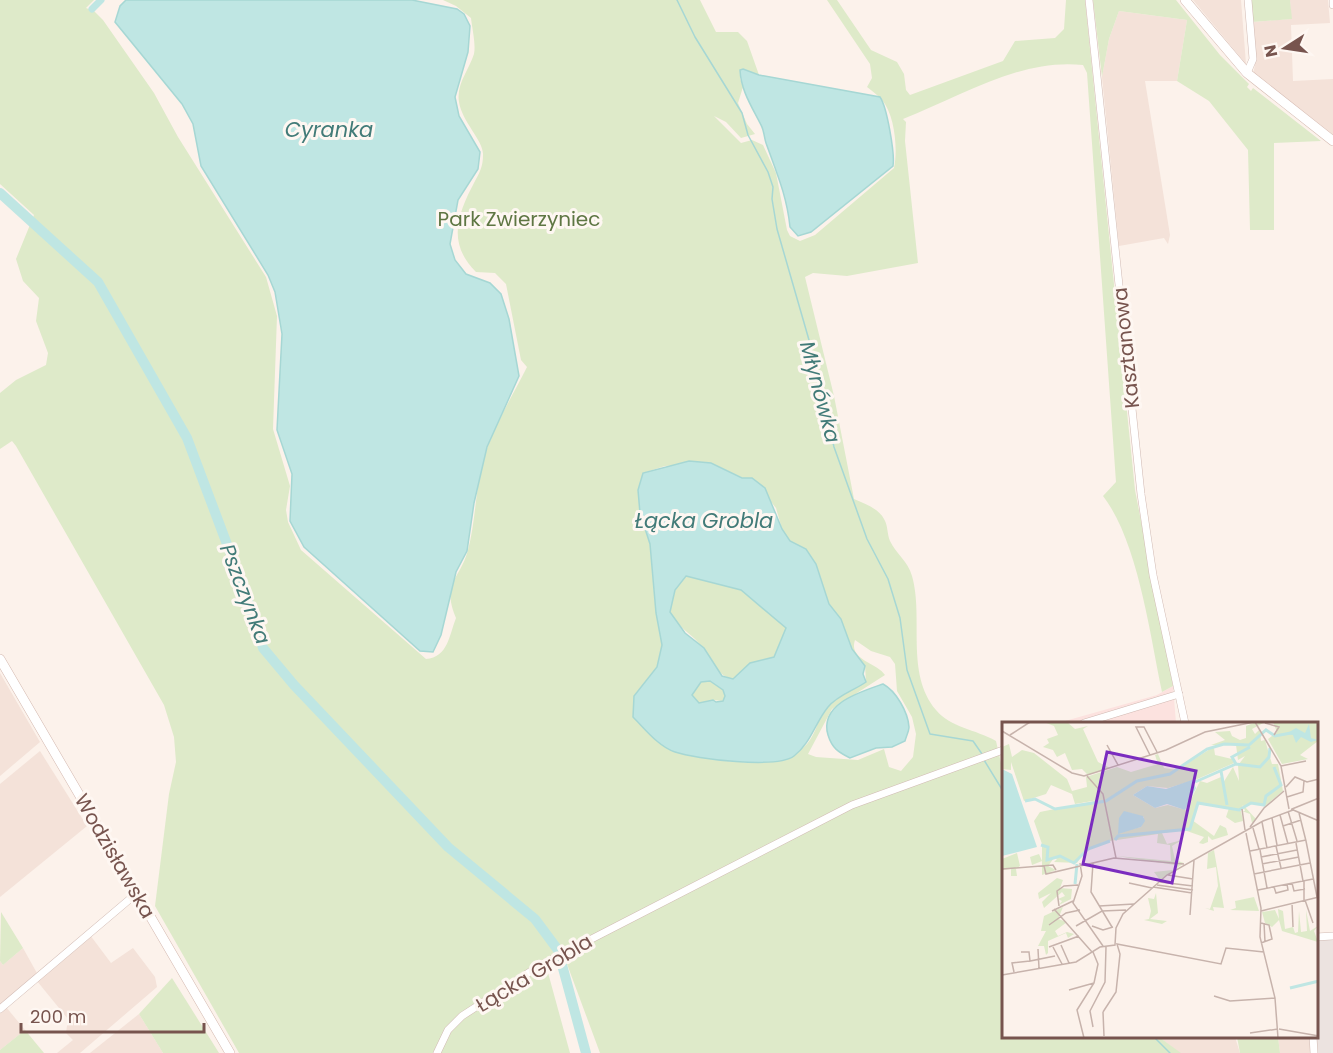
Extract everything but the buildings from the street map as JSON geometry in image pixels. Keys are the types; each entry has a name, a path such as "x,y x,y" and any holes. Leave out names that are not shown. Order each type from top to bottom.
{"main road":[{"path":"1185,0 1247,73 1333,141"},
{"name":"Wodzisławska","path":"0,659 230,1053"}],"street":[{"name":"Kasztanowa","path":"1089,0 1140,494 1153,576 1185,722"},
{"path":"1247,73 1253,59 1248,0"},
{"path":"1333,0 1333,5"},
{"path":"1087,722 1179,694"},
{"name":"Łącka Grobla","path":"437,1053 448,1030 462,1016 539,966 852,805 1002,750"},
{"path":"0,1009 137,893"},
{"path":"1318,937 1333,936"},
{"path":"1313,1038 1314,1053"}],"shaded area":[{"path":"1193,0 1241,0 1246,64"},
{"path":"1290,0 1328,0 1330,23 1291,25 1293,81 1333,79 1333,136 1253,74 1255,65 1252,22 1291,19"},
{"path":"1119,11 1187,20 1177,81 1145,81 1170,235 1168,244 1164,238 1119,246 1102,77 1109,39"},
{"path":"0,673 40,742 0,776"},
{"path":"1173,686 1176,722 1062,722 1157,695"},
{"path":"40,751 87,826 0,897 0,784"},
{"path":"90,935 111,963 133,948 155,977 157,987 80,1053 57,1053 73,1040 66,1033 68,1019 37,981"},
{"path":"1333,936 1333,1053 1314,1053 1314,1038 1318,1038 1318,937"},
{"path":"23,948 38,975 0,1006 0,961 3,965"},
{"path":"6,1007 25,1030 0,1050 0,1012"},
{"path":"139,1014 163,1053 90,1053"},
{"path":"1160,1038 1235,1038 1240,1053 1180,1053"},
{"path":"1278,1038 1313,1038 1314,1053 1280,1053"}],"green space":[{"name":"Park Zwierzyniec","path":"0,0 94,0 86,8 94,11 103,20 154,93 178,137 266,277 277,316 273,429 290,486 286,510 288,522 301,550 426,659 443,650 456,618 450,596 451,589 468,550 484,459 496,426 527,367 521,360 506,284 495,273 476,272 461,250 458,239 463,205 481,169 483,155 480,144 464,117 459,102 459,89 474,54 471,18 456,6 443,0 700,0 716,32 738,32 747,41 759,75 744,69 740,78 743,87 738,103 747,124 755,134 741,138 726,122 714,116 741,143 752,140 763,145 776,173 787,230 790,236 800,241 815,235 894,168 895,161 893,123 890,114 882,100 867,87 872,78 870,64 827,0 837,0 871,50 897,62 904,74 906,90 910,95 1003,61 1015,41 1055,38 1064,29 1066,0 1085,0 1135,490 1173,686 1162,692 1134,563 1115,515 1103,496 1116,482 1087,73 1083,65 1060,64 1013,73 903,119 906,122 905,141 918,263 847,276 813,273 805,277 834,396 854,499 882,515 890,541 908,566 912,576 915,592 918,662 927,695 936,710 949,721 996,741 1002,768 1002,1038 1160,1038 1181,1053 600,1053 567,964 562,960 540,970 547,969 570,1053 239,1053 155,906 169,794 176,762 174,737 164,705 16,446 12,441 0,449 0,393 16,380 46,365 48,353 36,321 39,298 23,281 16,259 34,215 0,184","holes":["711,463 743,478 752,478 776,508 782,529 790,541 806,549 816,564 829,604 840,619 852,649 865,666 866,682 831,704 822,715 807,744 794,754 761,762 725,761 674,752 634,696 657,667 662,645 656,613 650,544 640,513 638,490 643,473 665,466","855,640 871,651 890,657 895,664 897,691 912,717 916,734 913,757 901,771 889,767 884,749 858,760 816,757 808,754 832,709 885,675 860,657 854,647"]},
{"path":"1093,0 1176,0 1220,55 1249,84 1247,87 1251,91 1253,88 1321,141 1274,143 1274,230 1250,230 1248,150 1209,101 1177,81 1187,20 1119,11 1109,39 1102,77"},
{"path":"1250,0 1290,0 1292,19 1252,22"},
{"path":"686,576 741,590 786,628 774,657 750,663 733,679 720,673 700,645 670,612 675,590"},
{"path":"710,681 723,690 725,696 723,701 713,700 699,703 692,695 701,682"},
{"path":"1,912 23,948 3,965 0,961"},
{"path":"172,978 219,1053 163,1053 139,1014"},
{"path":"25,1030 44,1053 0,1053 0,1050"},
{"path":"1237,1038 1278,1038 1280,1053 1240,1053"}],"water":[{"name":"Cyranka","path":"126,0 412,0 457,9 464,14 470,26 468,52 455,97 459,116 480,152 478,169 458,200 450,244 455,260 466,274 490,283 501,294 509,319 519,376 487,447 474,503 467,551 456,572 441,635 433,652 420,651 304,547 290,521 292,474 277,430 282,334 275,292 268,275 201,166 193,124 182,104 115,22 120,6"},
{"path":"740,70 759,75 880,97 890,131 893,166 811,232 798,236 790,227 784,194 763,129 745,92"},
{"name":"Łącka Grobla","path":"689,461 711,463 742,478 752,478 765,488 782,529 790,541 806,549 816,564 829,604 841,619 852,649 865,666 863,674 866,682 832,703 805,745 794,756 771,762 736,762 685,755 663,746 633,717 634,696 657,667 662,645 656,613 650,544 640,513 638,490 643,473","holes":["686,576 741,590 786,628 774,657 750,663 733,679 722,676 704,648 685,633 670,612 675,590","710,681 723,690 725,696 723,701 713,700 699,703 692,695 701,682"]},
{"path":"883,684 897,697 906,715 909,727 905,741 892,747 876,748 850,758 842,754 831,743 828,735 827,724 830,715 835,707 853,695"}],"waterway":[{"path":"92,9 101,0"},
{"name":"Młynówka","path":"677,0 695,37 742,113 748,135 768,172 773,187 772,199 777,229 809,340 834,447 867,539 888,579 900,618 907,670 930,734 973,741 982,754"},
{"name":"Pszczynka","path":"0,193 98,282 187,438 245,592 263,648 294,685 448,847 535,919 558,950 586,1053"},
{"name":"Młynówka","path":"984,760 1002,789"},
{"name":"Młynówka","path":"1155,1038 1170,1053"}]}
